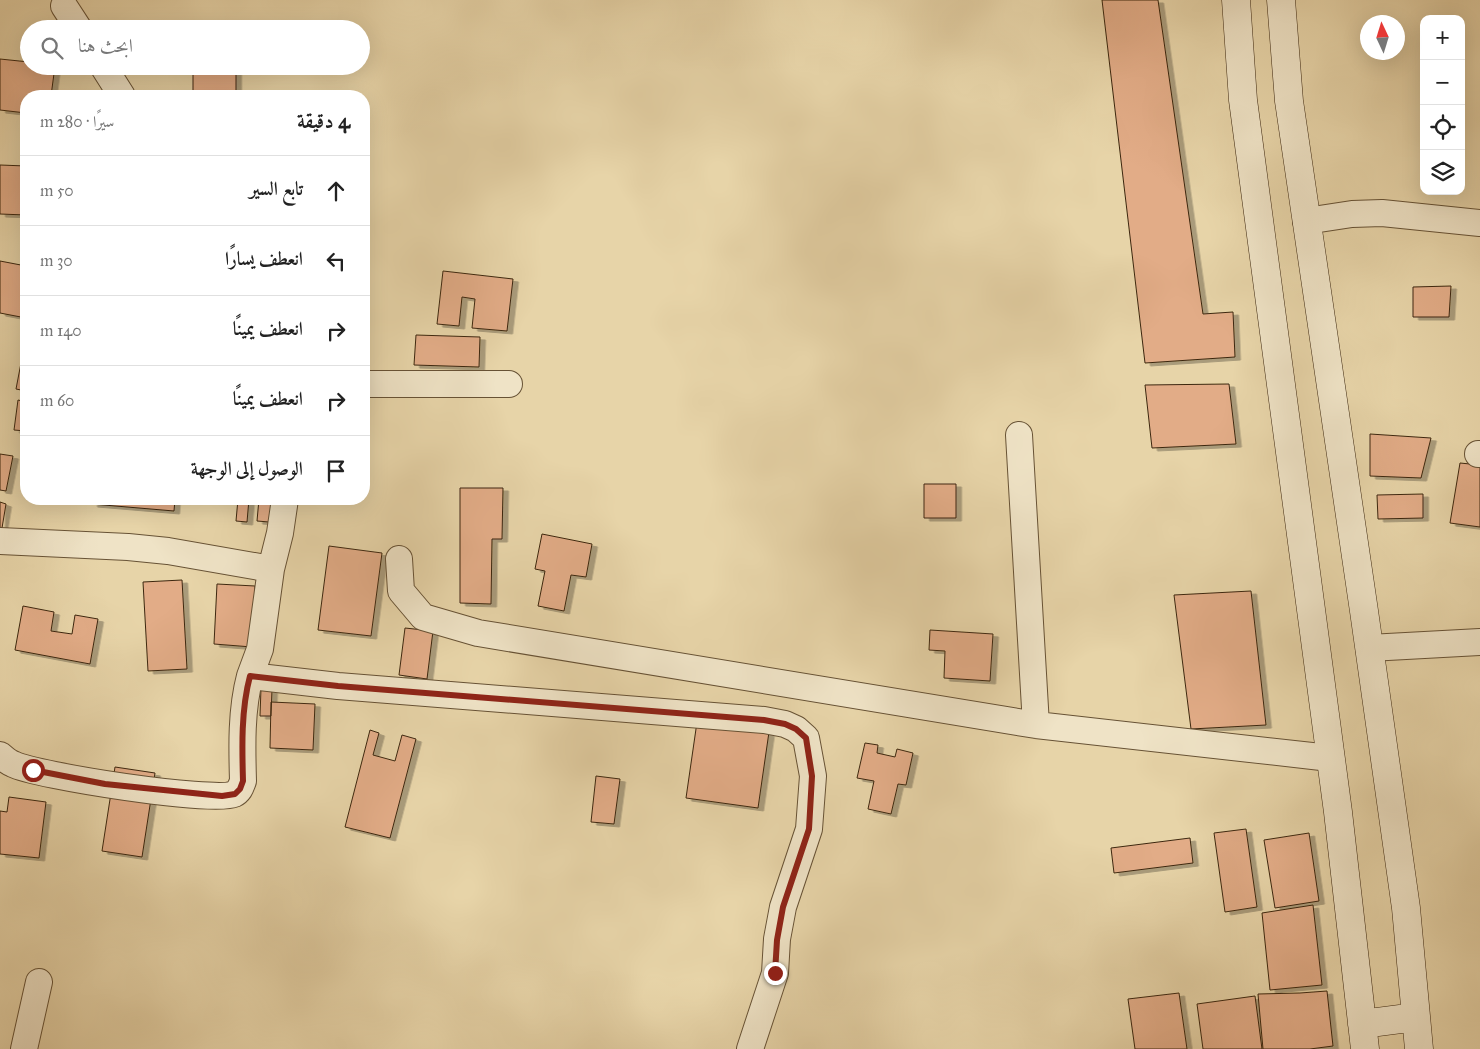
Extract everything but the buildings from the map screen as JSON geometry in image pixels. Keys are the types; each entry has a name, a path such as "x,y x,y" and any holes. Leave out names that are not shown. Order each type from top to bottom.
{"main road":[{"path":"1236,0 1243,100 1330,758 1364,1036 1416,1017"},
{"path":"1280,0 1289,100 1406,908 1419,1049"}],"street":[{"path":"64,6 73,20"},
{"path":"109,75 118,90"},
{"path":"1306,221 1352,214 1382,213 1480,223"},
{"path":"370,384 509,384"},
{"path":"1019,435 1036,726"},
{"path":"0,756 13,764 26,768 105,784 192,794 222,796 235,794 240,789 243,781 246,692 260,649 271,569 280,533 284,505"},
{"path":"0,541 128,547 168,551 271,569"},
{"path":"399,558 401,591 423,617 478,633 1036,726 1330,758"},
{"path":"1369,648 1480,642"},
{"path":"250,676 338,686 764,720 785,724 796,729 806,738 811,760 809,829 783,907 777,940 775,973 750,1049"},
{"path":"24,1049 40,982"}],"route":[{"path":"33,770 105,784 192,794 222,796 235,794 240,789 243,781 244,714 250,676 338,686 764,720 785,724 796,729 806,738 811,760 812,776 809,829 783,907 777,940 775,973"}]}
